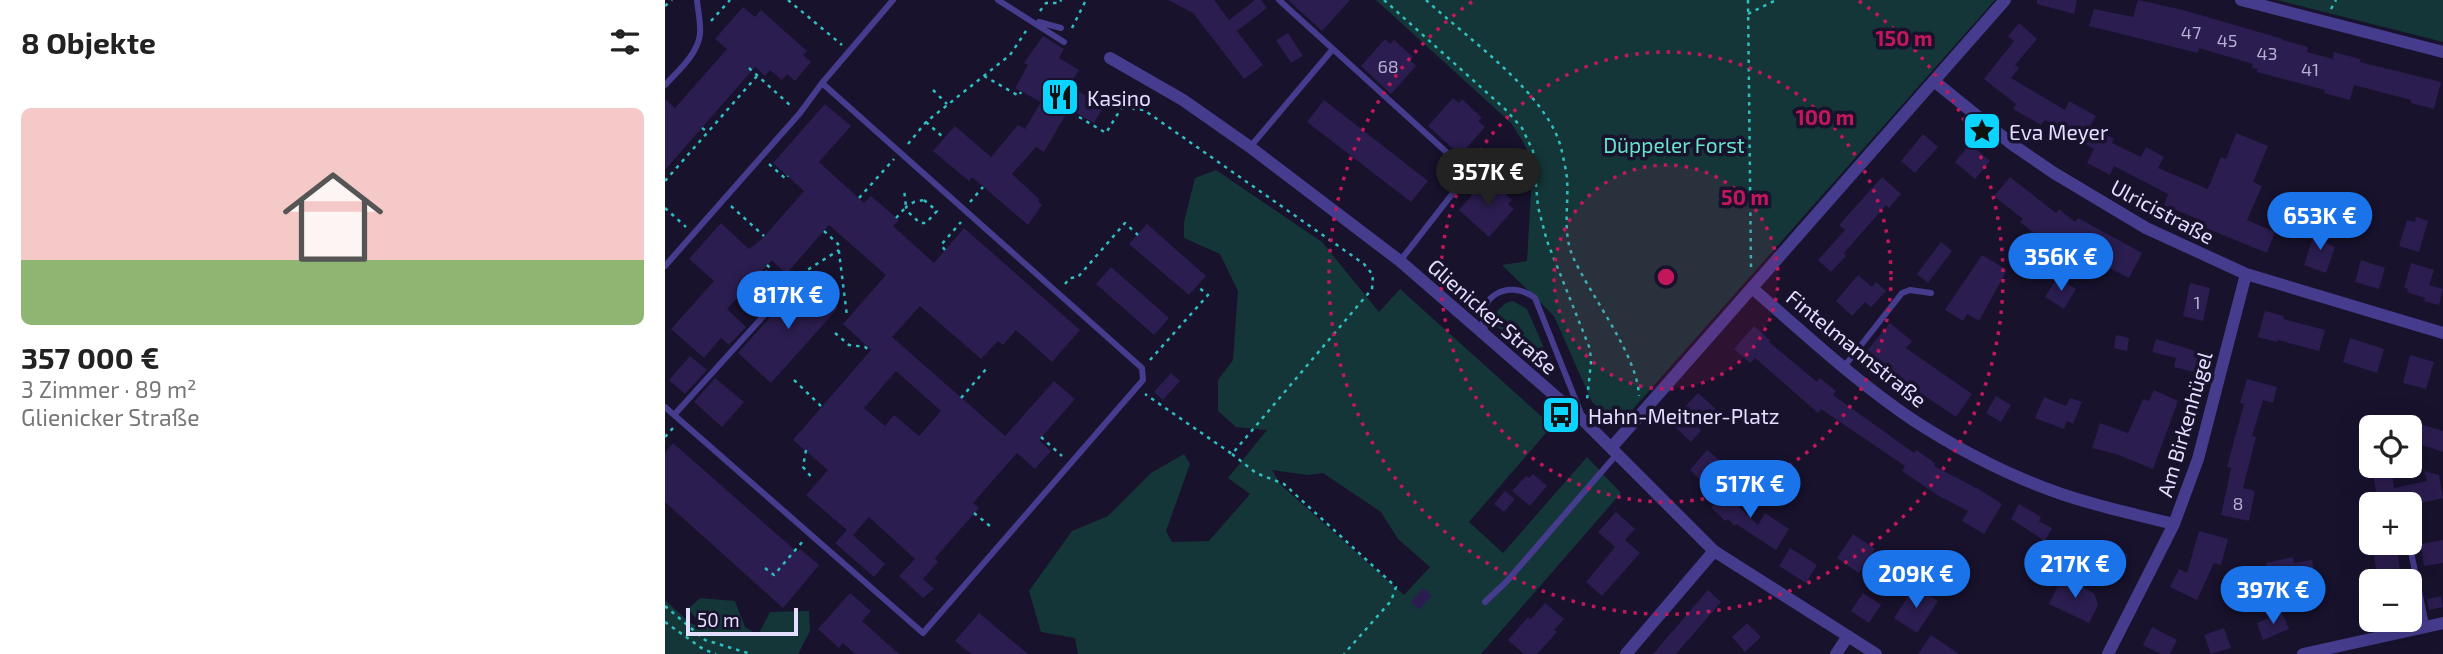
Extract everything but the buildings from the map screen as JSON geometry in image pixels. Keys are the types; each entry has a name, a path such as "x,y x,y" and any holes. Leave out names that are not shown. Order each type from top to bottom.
{"street":[{"path":"1614,451 1752,288 2005,0"},
{"path":"2241,0 2443,52"},
{"name":"Glienicker Straße","path":"1110,58 1182,100 1250,147 1400,261 1584,421 1714,551 1876,654"},
{"name":"Ulricistraße","path":"1934,81 2013,145 2146,228 2246,274 2443,333"},
{"name":"Am Birkenhügel","path":"2108,654 2174,524 2198,459 2246,274"},
{"name":"Fintelmannstraße","path":"1752,288 1843,368 1912,419 1954,444 2038,485 2089,503 2174,524"},
{"path":"1626,654 1714,551"},
{"path":"2303,654 2443,623"},
{"path":"1836,654 1848,636"}],"lane":[{"path":"665,85 689,58 699,34 697,0"},
{"path":"665,265 800,113 893,0"},
{"path":"998,0 1064,42"},
{"path":"1279,0 1454,159 1461,172 1460,184 1400,261"},
{"path":"1033,21 1061,28"},
{"path":"1250,147 1333,49"},
{"path":"665,407 923,633 1143,380 1142,368 822,83"},
{"path":"1489,338 1482,321 1483,312 1491,298 1504,290 1513,289 1522,290 1535,299 1584,421"},
{"path":"674,415 787,290"},
{"path":"1843,368 1902,292 1910,290 1931,293"},
{"path":"1485,602 1507,581 1614,451"},
{"path":"2412,555 2426,625"}],"path":[{"path":"665,6 672,0"},
{"path":"699,34 730,0"},
{"path":"788,0 850,52"},
{"path":"859,198 926,122 1010,55 1046,3 1060,3 1061,0"},
{"path":"1070,32 1086,0"},
{"path":"1384,0 1505,108 1522,128 1534,151 1538,207 1547,241 1590,349 1584,421"},
{"path":"1426,0 1532,94 1552,124 1562,148 1567,179 1566,226 1571,253 1625,351 1638,381"},
{"path":"1748,0 1752,288"},
{"path":"1748,14 1776,0"},
{"path":"749,68 800,113"},
{"path":"665,181 757,76"},
{"path":"984,76 1019,96 1021,92"},
{"path":"933,90 947,104"},
{"path":"1079,117 1106,133 1125,102 1134,109 1144,110 1364,264 1373,275 1372,289 1232,454"},
{"path":"926,122 944,138"},
{"path":"702,128 708,132"},
{"path":"761,157 786,179 788,176"},
{"path":"945,250 941,245 983,187"},
{"path":"896,218 907,207 914,202 924,200 937,211 926,223 920,223 907,211 907,207 904,189"},
{"path":"724,199 764,236"},
{"path":"665,208 694,233"},
{"path":"1057,293 1070,278 1078,277 1125,223 1138,234"},
{"path":"824,231 838,244 847,316"},
{"path":"801,274 839,250"},
{"path":"767,265 770,268 759,280 779,299"},
{"path":"1142,368 1208,295 1197,286"},
{"path":"835,333 849,345 865,347 870,351"},
{"path":"961,398 987,368"},
{"path":"794,380 822,407"},
{"path":"1136,388 1256,472 1284,484 1396,587 1391,601 1345,654"},
{"path":"1041,437 1071,463"},
{"path":"806,450 803,467 813,479"},
{"path":"974,513 990,526"},
{"path":"765,568 774,575 809,534"},
{"path":"665,606 705,640 751,654"},
{"path":"665,622 703,649 716,654"}],"green space":[{"name":"Düppeler Forst","path":"1376,0 1995,0 1618,426 1592,402 1554,316 1502,265 1527,261 1532,174 1524,143 1511,123"},
{"path":"2277,0 2443,0 2443,42"},
{"path":"1216,170 1322,242 1379,312 1400,289 1552,426 1469,522 1503,553 1587,457 1621,493 1481,654 1078,654 1075,638 1041,632 1029,591 1072,531 1108,516 1151,473 1184,454 1190,464 1166,531 1172,542 1209,541 1250,494 1228,478 1267,430 1236,427 1218,411 1218,380 1233,360 1238,291 1220,254 1184,238 1184,222 1195,178","holes":["1272,470 1308,475 1323,473 1381,512 1398,539 1430,567 1404,595 1281,485"]},
{"path":"1513,301 1527,309 1554,371 1497,327 1495,313 1506,303"},
{"path":"700,598 735,601 745,627 758,635 770,612 809,611 810,631 798,654 665,654 665,600 690,623 706,630 688,609"}],"place":[{"name":"Kasino","path":"1060,97"},
{"name":"Eva Meyer","path":"1982,131"},
{"name":"Hahn-Meitner-Platz","path":"1561,415"}]}
